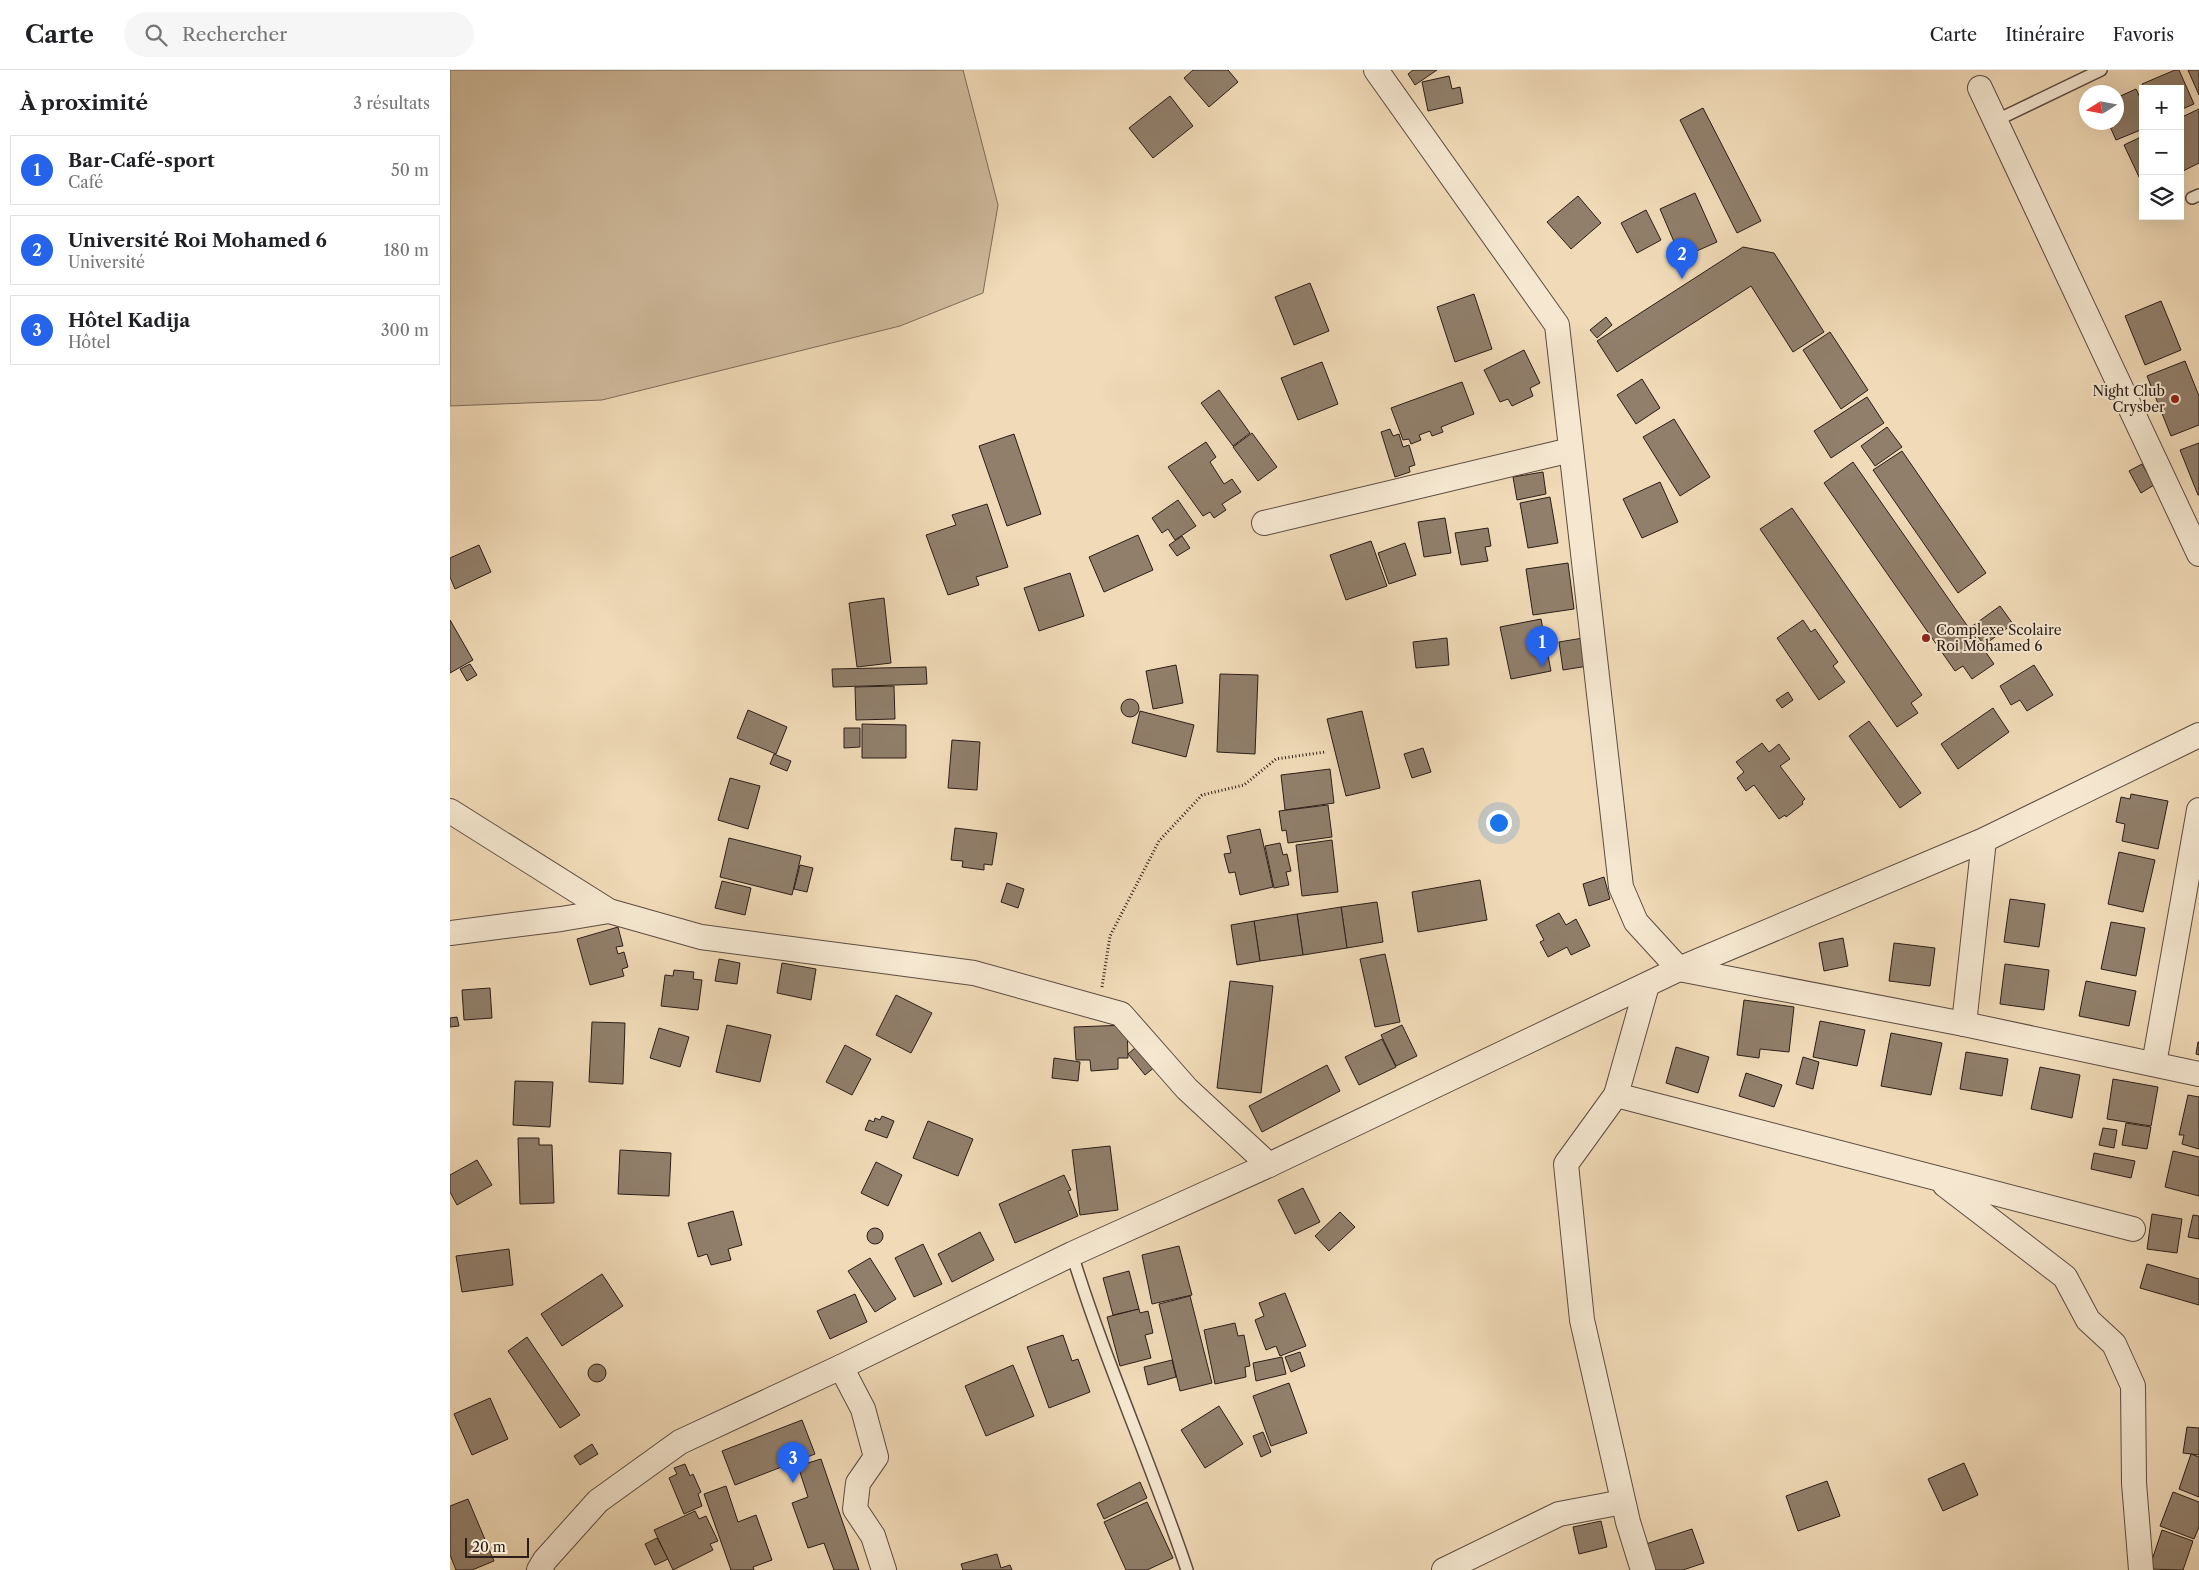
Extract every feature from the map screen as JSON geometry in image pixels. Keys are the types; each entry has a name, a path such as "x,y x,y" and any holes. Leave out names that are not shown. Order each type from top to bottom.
{"street":[{"path":"1376,70 1557,325 1620,887 1636,922 1679,969 1964,1024 2199,1074"},
{"path":"1980,88 2199,554"},
{"path":"1264,523 1570,450"},
{"path":"538,1570 598,1501 680,1442 842,1368 1072,1254 1269,1165 1679,969 1984,840 2199,735"},
{"path":"2154,1064 2199,810"},
{"path":"450,811 609,910 701,937 974,973 1121,1014 1187,1089 1269,1165"},
{"path":"1964,1024 1984,840"},
{"path":"450,933 561,919 609,910"},
{"path":"1643,1570 1623,1502 1582,1320 1566,1164 1616,1095 1647,985"},
{"path":"1616,1095 2133,1229"},
{"path":"1936,1178 2065,1277 2088,1320 2114,1344 2133,1386 2134,1483 2141,1570"},
{"path":"842,1368 863,1409 876,1457 858,1483 855,1509 873,1536 884,1570"},
{"path":"1444,1570 1559,1514 1623,1502"}],"lane":[{"path":"1995,121 2101,70"},
{"path":"1072,1254 1089,1308 1162,1496 1187,1570"}],"path":[{"path":"1098,1008 1110,936 1159,841 1202,794 1244,785 1276,759 1325,752"}],"shaded area":[{"path":"450,70 963,70 998,205 983,293 900,326 602,400 450,406"}],"building":[{"path":"1193,70 1228,70 1238,82 1209,107 1184,78"},
{"path":"1413,70 1437,70 1415,85 1408,74"},
{"path":"2179,70 2194,104 2184,108 2184,85 2142,84"},
{"path":"2188,70 2199,70 2199,95"},
{"path":"1449,76 1452,89 1460,87 1463,103 1428,111 1422,82"},
{"path":"2136,89 2139,95 2139,131 2116,140 2112,130 2124,130 2124,94"},
{"path":"1170,96 1193,126 1153,158 1129,128"},
{"path":"1703,108 1761,221 1737,233 1680,120"},
{"path":"2199,109 2199,163 2184,170 2184,130 2184,116"},
{"path":"2139,138 2139,177 2124,145"},
{"path":"1695,193 1717,242 1681,258 1660,209"},
{"path":"1578,196 1601,223 1571,249 1547,222"},
{"path":"1646,210 1661,240 1637,253 1621,223"},
{"path":"1743,247 1774,253 1824,332 1793,352 1751,286 1617,372 1597,341"},
{"path":"1310,283 1329,331 1294,345 1275,297"},
{"path":"1474,294 1492,349 1455,362 1437,307"},
{"path":"2161,301 2181,350 2145,365 2125,316"},
{"path":"1606,317 1612,325 1597,338 1590,330"},
{"path":"1830,332 1868,390 1841,409 1803,350"},
{"path":"1524,350 1540,383 1530,388 1533,396 1512,406 1508,399 1500,402 1484,370"},
{"path":"2185,361 2199,396 2199,425 2171,436 2147,376"},
{"path":"1322,362 1338,404 1298,420 1281,378"},
{"path":"1642,379 1660,408 1636,424 1617,395"},
{"path":"1462,382 1474,414 1441,427 1443,432 1432,436 1430,431 1419,435 1421,440 1411,444 1409,439 1403,440 1391,408"},
{"path":"1219,390 1250,433 1233,446 1201,403"},
{"path":"1867,397 1884,423 1831,458 1814,431"},
{"path":"1674,419 1710,477 1680,496 1643,437"},
{"path":"1887,427 1902,447 1875,466 1861,446"},
{"path":"1390,429 1393,436 1399,434 1403,447 1409,445 1415,465 1409,467 1410,472 1395,477 1381,432"},
{"path":"1252,433 1277,467 1258,481 1233,447"},
{"path":"1014,434 1041,514 1007,526 979,446"},
{"path":"1206,442 1216,457 1210,462 1224,484 1232,479 1241,492 1222,504 1226,510 1214,518 1210,512 1203,516 1168,467"},
{"path":"2199,443 2199,495 2198,495 2180,450"},
{"path":"1902,451 1986,573 1958,593 1873,470"},
{"path":"1853,462 1994,664 1972,679 1963,666 1955,671 1824,483"},
{"path":"2142,464 2154,485 2141,493 2129,471"},
{"path":"1543,472 1546,494 1517,500 1513,477"},
{"path":"1660,482 1678,522 1642,538 1623,499"},
{"path":"1550,497 1558,543 1528,548 1520,503"},
{"path":"1178,500 1196,526 1175,540 1168,529 1162,533 1152,518"},
{"path":"987,504 1008,567 976,577 979,585 948,595 926,535 956,525 952,515"},
{"path":"1792,508 1922,695 1911,703 1918,713 1897,727 1760,529"},
{"path":"1445,518 1451,553 1424,557 1418,522"},
{"path":"1488,528 1491,546 1485,547 1488,561 1461,565 1455,533"},
{"path":"1138,535 1153,570 1104,592 1089,557"},
{"path":"1182,536 1190,548 1177,556 1169,545"},
{"path":"1371,541 1387,586 1346,600 1330,555"},
{"path":"1405,543 1416,575 1389,584 1378,553"},
{"path":"479,545 491,572 455,589 450,577 450,558"},
{"path":"1568,563 1574,609 1533,615 1526,569"},
{"path":"1070,573 1084,616 1039,631 1024,588"},
{"path":"884,598 891,663 857,667 849,603"},
{"path":"2000,606 2013,624 1984,645 1971,627"},
{"path":"1541,619 1551,671 1511,679 1500,627"},
{"path":"450,620 473,660 450,673"},
{"path":"1803,620 1811,632 1815,629 1838,662 1833,666 1845,682 1819,700 1777,638"},
{"path":"1447,638 1449,665 1416,668 1413,642"},
{"path":"1583,638 1588,666 1563,670 1559,642"},
{"path":"470,664 477,675 467,681 460,669"},
{"path":"1176,665 1183,703 1153,709 1146,671"},
{"path":"2034,665 2053,695 2027,711 2020,700 2011,705 2000,686"},
{"path":"926,667 927,684 833,687 832,669"},
{"path":"1220,674 1258,675 1255,754 1217,752"},
{"path":"894,686 895,719 856,720 855,687"},
{"path":"1788,692 1793,700 1782,708 1776,700"},
{"path":"1130,699 1136,702 1139,708 1136,714 1130,717 1124,714 1121,708 1124,702"},
{"path":"1993,708 2009,732 1958,769 1941,744"},
{"path":"748,710 787,727 776,754 737,738"},
{"path":"1140,711 1194,725 1186,757 1132,743"},
{"path":"1362,711 1380,788 1346,796 1327,719"},
{"path":"1869,721 1921,793 1900,808 1849,736"},
{"path":"862,724 906,725 906,758 862,758"},
{"path":"844,728 860,728 860,747 844,748"},
{"path":"952,740 980,742 977,790 948,788"},
{"path":"1762,743 1769,752 1779,744 1790,759 1780,766 1805,799 1802,802 1803,804 1786,817 1785,815 1779,819 1754,785 1746,791 1737,778 1744,772 1736,762"},
{"path":"1423,748 1431,772 1412,778 1404,754"},
{"path":"774,754 791,761 787,771 770,764"},
{"path":"1330,769 1334,803 1285,810 1281,775"},
{"path":"730,778 760,786 748,829 718,820"},
{"path":"2131,794 2168,801 2158,849 2122,841 2125,824 2116,822 2121,797 2130,799"},
{"path":"1328,805 1332,837 1288,843 1286,830 1282,831 1279,811"},
{"path":"955,828 997,833 992,865 984,864 984,870 962,867 963,861 951,860"},
{"path":"1260,829 1273,887 1240,895 1235,872 1229,873 1224,854 1231,853 1227,836"},
{"path":"729,838 801,856 792,895 720,877"},
{"path":"1332,840 1338,892 1302,896 1296,845"},
{"path":"1280,843 1283,855 1287,854 1291,871 1286,872 1289,885 1274,888 1265,846"},
{"path":"2119,852 2155,860 2143,912 2108,904"},
{"path":"800,865 813,868 807,892 794,889"},
{"path":"1604,877 1610,899 1589,906 1583,884"},
{"path":"1480,880 1487,920 1418,932 1412,892"},
{"path":"722,881 751,888 745,915 715,908"},
{"path":"1007,883 1024,889 1018,908 1001,902"},
{"path":"2010,899 2045,904 2039,947 2004,942"},
{"path":"1377,902 1383,942 1347,948 1341,907"},
{"path":"1341,907 1347,948 1303,955 1297,914"},
{"path":"1559,913 1566,925 1576,919 1590,946 1571,955 1567,947 1548,957 1540,942 1544,940 1536,925"},
{"path":"1297,914 1303,955 1260,961 1254,921"},
{"path":"1254,921 1260,961 1237,965 1231,925"},
{"path":"2111,922 2145,928 2136,976 2101,969"},
{"path":"618,927 623,946 616,947 618,954 624,952 628,967 622,969 624,976 590,985 577,939"},
{"path":"1843,938 1848,966 1824,971 1819,943"},
{"path":"1894,943 1935,948 1930,986 1889,981"},
{"path":"1385,954 1400,1022 1375,1027 1360,959"},
{"path":"719,959 740,963 737,984 715,981"},
{"path":"782,963 816,969 811,1000 777,993"},
{"path":"2005,964 2049,970 2044,1010 2000,1004"},
{"path":"674,970 694,972 693,979 702,980 698,1010 661,1006 665,975 673,976"},
{"path":"1230,981 1273,986 1261,1093 1217,1088"},
{"path":"2086,981 2136,991 2129,1026 2079,1016"},
{"path":"490,988 492,1018 464,1020 462,990"},
{"path":"896,995 932,1013 911,1053 876,1035"},
{"path":"1744,1000 1794,1007 1789,1052 1760,1049 1759,1058 1737,1055"},
{"path":"457,1017 459,1026 450,1027 450,1018"},
{"path":"1820,1021 1865,1030 1857,1066 1813,1057"},
{"path":"592,1022 625,1023 623,1084 589,1082"},
{"path":"727,1025 771,1035 760,1082 716,1072"},
{"path":"1127,1025 1128,1058 1118,1058 1118,1069 1091,1071 1090,1060 1076,1060 1074,1027"},
{"path":"1402,1025 1417,1056 1396,1066 1381,1035"},
{"path":"659,1028 689,1037 680,1067 650,1058"},
{"path":"1891,1033 1942,1043 1931,1095 1881,1086"},
{"path":"1382,1039 1396,1067 1359,1085 1345,1057"},
{"path":"1144,1040 1161,1062 1145,1075 1128,1054"},
{"path":"2199,1042 2199,1055 2196,1054"},
{"path":"845,1045 871,1059 852,1095 826,1082"},
{"path":"1676,1047 1709,1057 1698,1093 1666,1083"},
{"path":"1966,1052 2008,1059 2002,1096 1960,1089"},
{"path":"1803,1057 1819,1062 1813,1089 1796,1084"},
{"path":"1054,1058 1080,1062 1078,1081 1052,1078"},
{"path":"1327,1065 1340,1091 1262,1132 1249,1106"},
{"path":"2040,1067 2080,1075 2072,1118 2031,1109"},
{"path":"1746,1073 1782,1085 1774,1107 1739,1096"},
{"path":"2113,1079 2158,1087 2151,1126 2107,1119"},
{"path":"515,1081 553,1082 550,1127 513,1125"},
{"path":"2188,1095 2199,1097 2199,1149 2182,1144 2184,1135 2179,1135"},
{"path":"882,1116 894,1121 887,1138 865,1130 869,1120 874,1122 875,1118 880,1120"},
{"path":"928,1121 973,1139 958,1176 913,1158"},
{"path":"2126,1123 2151,1127 2147,1149 2122,1145"},
{"path":"2103,1128 2117,1130 2114,1148 2099,1145"},
{"path":"518,1138 539,1138 539,1145 552,1145 554,1203 520,1204"},
{"path":"1110,1146 1118,1210 1080,1215 1072,1150"},
{"path":"620,1150 671,1153 669,1196 618,1194"},
{"path":"2173,1151 2199,1157 2199,1196 2165,1187"},
{"path":"2094,1153 2135,1161 2131,1178 2091,1169"},
{"path":"477,1160 492,1185 457,1205 450,1192 450,1175"},
{"path":"876,1162 902,1175 888,1206 861,1193"},
{"path":"1064,1175 1071,1190 1068,1191 1078,1216 1015,1243 999,1204"},
{"path":"1303,1188 1320,1222 1295,1234 1278,1200"},
{"path":"733,1211 742,1245 728,1249 731,1260 711,1265 707,1254 698,1257 688,1223"},
{"path":"1340,1212 1355,1227 1329,1251 1315,1236"},
{"path":"2152,1214 2182,1219 2177,1253 2147,1249"},
{"path":"2193,1215 2199,1216 2199,1239 2188,1237"},
{"path":"872,1228 878,1228 883,1233 881,1242 872,1244 867,1239 867,1233"},
{"path":"980,1232 994,1260 952,1282 938,1254"},
{"path":"923,1244 942,1284 914,1297 895,1258"},
{"path":"1179,1246 1192,1295 1152,1304 1142,1255"},
{"path":"509,1249 513,1285 462,1292 456,1256"},
{"path":"870,1258 896,1299 875,1312 848,1271"},
{"path":"2147,1264 2199,1279 2199,1305 2140,1288"},
{"path":"1129,1271 1139,1309 1113,1315 1103,1278"},
{"path":"602,1274 623,1306 562,1346 541,1314"},
{"path":"1285,1293 1306,1346 1280,1356 1276,1346 1266,1350 1255,1320 1264,1316 1259,1303"},
{"path":"855,1294 867,1322 830,1339 817,1311"},
{"path":"1190,1296 1212,1383 1180,1391 1159,1304"},
{"path":"1139,1309 1140,1313 1148,1311 1153,1333 1145,1335 1151,1358 1120,1366 1107,1317"},
{"path":"1235,1323 1238,1336 1244,1335 1250,1366 1245,1367 1246,1377 1215,1384 1204,1330"},
{"path":"1063,1335 1072,1361 1078,1359 1090,1392 1049,1408 1027,1347"},
{"path":"527,1337 580,1415 560,1428 508,1351"},
{"path":"1300,1352 1305,1366 1291,1372 1285,1357"},
{"path":"1282,1357 1286,1374 1256,1381 1253,1363"},
{"path":"1172,1360 1176,1377 1148,1385 1144,1367"},
{"path":"597,1364 603,1367 606,1373 603,1379 597,1382 591,1379 588,1373 591,1367"},
{"path":"1013,1365 1034,1416 986,1436 965,1386"},
{"path":"1289,1383 1307,1433 1271,1446 1253,1396"},
{"path":"490,1398 508,1439 472,1455 454,1414"},
{"path":"1219,1406 1243,1444 1205,1468 1181,1430"},
{"path":"802,1420 815,1454 735,1485 722,1451"},
{"path":"2187,1427 2199,1428 2199,1455 2183,1453"},
{"path":"1263,1432 1271,1452 1261,1457 1253,1436"},
{"path":"592,1444 598,1454 580,1465 574,1456"},
{"path":"2191,1454 2199,1457 2199,1497 2179,1489"},
{"path":"821,1459 859,1570 834,1570 824,1543 808,1548 792,1503 808,1497 798,1466"},
{"path":"1964,1463 1978,1495 1943,1511 1928,1479"},
{"path":"685,1464 690,1476 693,1474 701,1492 698,1494 702,1506 684,1514 669,1478 677,1474 674,1468"},
{"path":"1827,1481 1840,1516 1798,1531 1786,1496"},
{"path":"1140,1482 1147,1498 1104,1519 1097,1504"},
{"path":"726,1486 738,1522 756,1515 772,1560 753,1567 754,1570 731,1570 704,1494"},
{"path":"2173,1492 2199,1502 2199,1527 2194,1539 2160,1526"},
{"path":"468,1499 494,1561 472,1570 456,1570 450,1555 450,1506"},
{"path":"1147,1502 1173,1558 1147,1570 1126,1570 1104,1522"},
{"path":"695,1511 699,1519 706,1516 718,1541 710,1544 713,1550 673,1570 654,1530"},
{"path":"1601,1521 1607,1547 1579,1554 1573,1527"},
{"path":"1692,1529 1704,1563 1683,1570 1654,1570 1646,1544"},
{"path":"2162,1530 2193,1541 2183,1570 2149,1569"},
{"path":"657,1538 668,1559 655,1565 645,1544"},
{"path":"997,1554 1001,1568 1010,1565 1012,1570 963,1570 961,1564"}],"place":[{"name":"Université Roi Mohamed 6","path":"1682,279"},
{"name":"Night Club Crysber","path":"2175,399"},
{"name":"Complexe Scolaire Roi Mohamed 6","path":"1926,638"},
{"name":"Bar-Café-sport","path":"1542,667"},
{"name":"Hôtel Kadija","path":"793,1483"}]}
